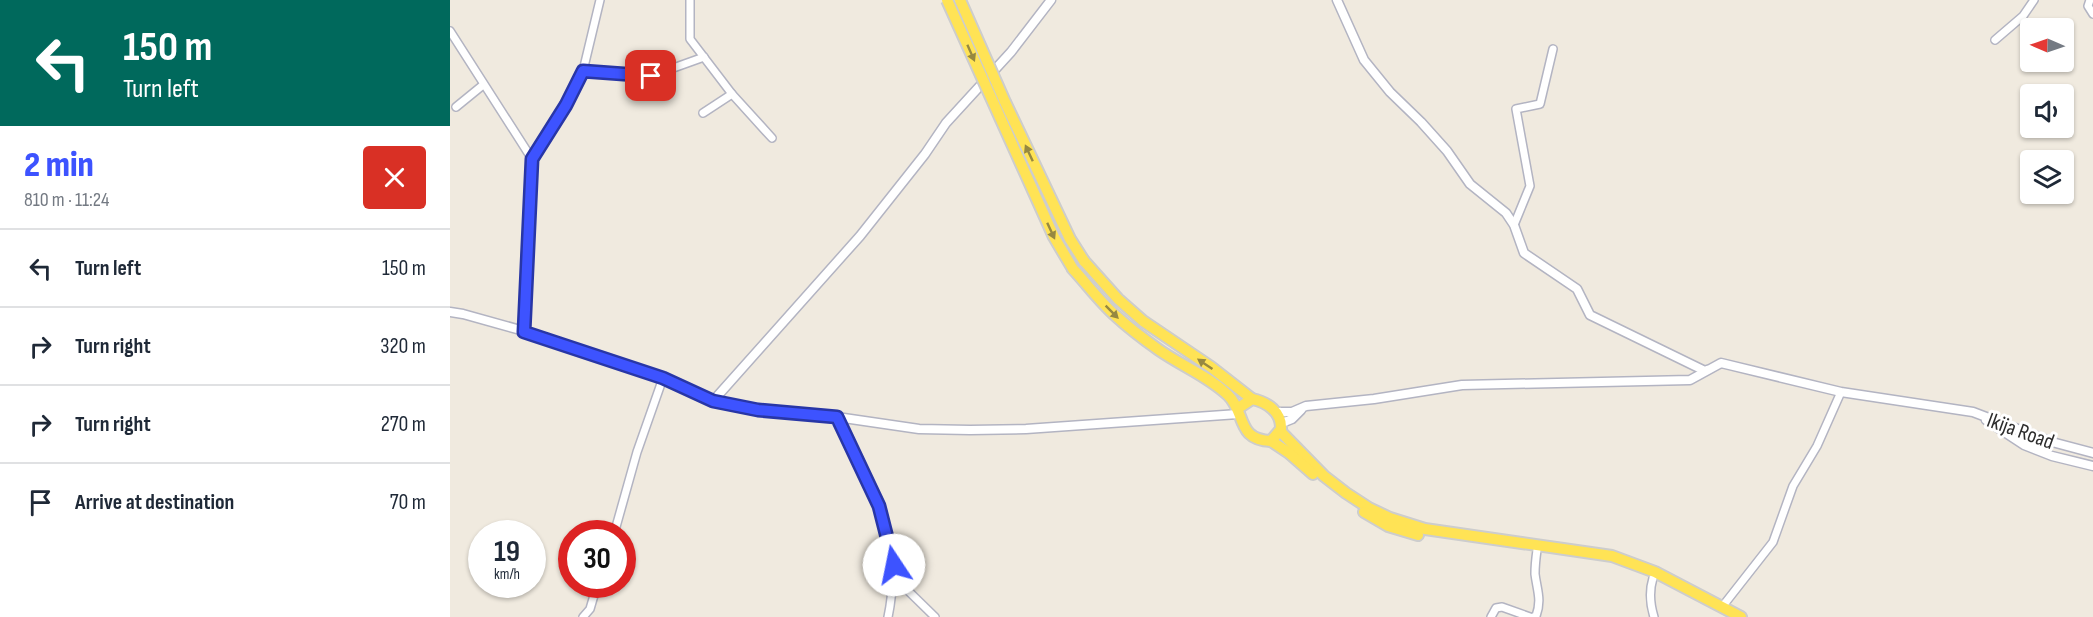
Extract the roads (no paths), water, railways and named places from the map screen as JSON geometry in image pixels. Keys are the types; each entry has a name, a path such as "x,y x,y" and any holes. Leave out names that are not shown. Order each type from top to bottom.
{"main road":[{"path":"947,0 1054,237 1073,269 1116,317 1161,351 1212,381 1229,395 1235,402 1246,431 1259,439 1271,441 1289,453 1341,498 1388,526 1424,536 1611,561 1653,578 1730,617"},
{"path":"960,0 1065,229 1084,261 1118,299 1143,321 1211,367 1252,399 1276,412 1281,427 1324,476 1369,508 1390,518 1425,529 1612,556 1655,572 1741,617"},
{"path":"1238,412 1240,406 1252,399"},
{"path":"1271,441 1281,427"}],"street":[{"path":"524,332 532,159 566,105 583,71 600,0"},
{"path":"690,0 690,39 732,94 772,138"},
{"path":"713,401 860,237 925,154 946,123 1011,52 1051,0"},
{"path":"1337,0 1364,60 1390,92 1447,151 1470,184 1506,213 1514,225 1524,253 1577,289 1590,315 1705,371 1721,363 1841,392 1973,412"},
{"path":"1995,40 2023,16 2034,0"},
{"path":"2090,0 2088,6 2093,14"},
{"path":"450,32 532,159"},
{"path":"1514,225 1530,186 1516,109 1540,104 1553,49"},
{"path":"583,71 651,76 704,57"},
{"path":"456,107 483,85"},
{"path":"703,112 732,94"},
{"path":"450,312 524,332 663,378 713,401 758,410 837,417 919,429 970,430 1026,429 1238,412"},
{"path":"1276,412 1292,412 1306,406 1462,386 1690,380 1721,363"},
{"path":"618,520 637,452 663,378"},
{"path":"1722,607 1773,542 1793,486 1817,446 1841,392"},
{"path":"1281,427 1306,406"},
{"name":"Ikija Road","path":"1973,412 2052,442 2093,453"},
{"name":"Ikija Road","path":"1973,412 2024,445 2052,456 2093,466"},
{"path":"1224,414 1246,431"},
{"path":"837,417 879,506 888,534 894,565 888,617"},
{"path":"1491,617 1496,608 1502,606 1531,617 1536,616 1540,606 1535,573 1537,550"},
{"path":"893,576 935,617"},
{"path":"1653,578 1650,587 1654,617"},
{"path":"583,617 590,609 593,598"}]}
